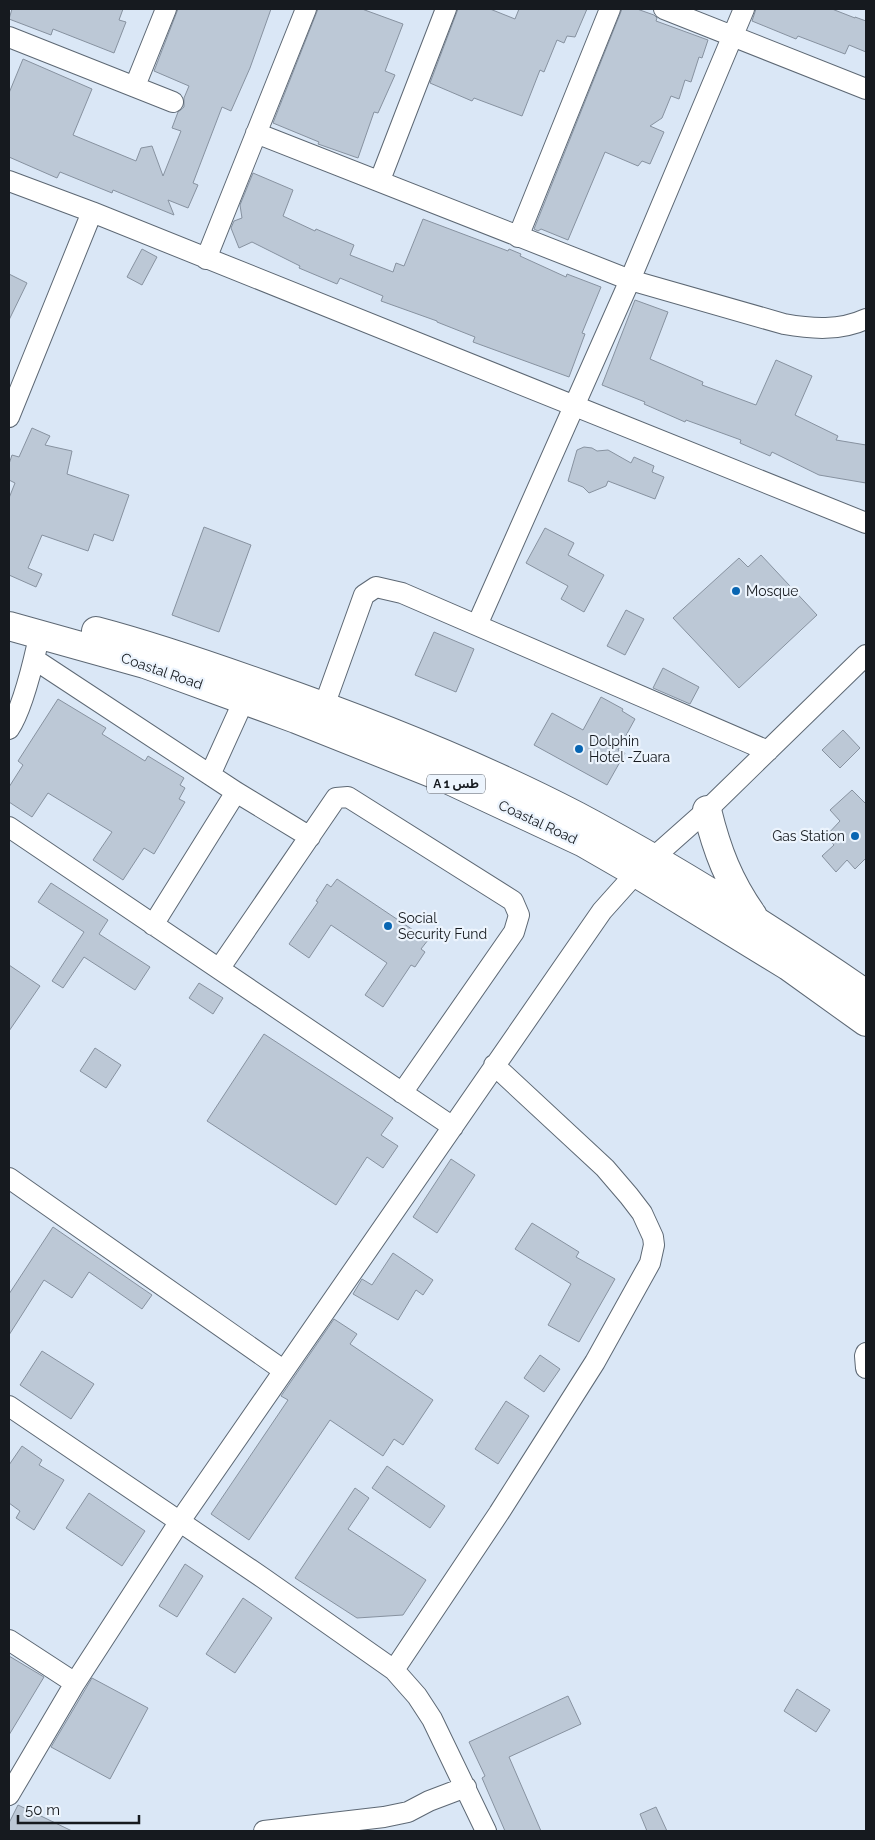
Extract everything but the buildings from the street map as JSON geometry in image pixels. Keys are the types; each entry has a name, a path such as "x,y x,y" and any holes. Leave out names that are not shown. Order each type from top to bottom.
{"highway":[{"name":"Coastal Road","path":"9,608 148,644 324,706 508,782 575,815 866,1022"},
{"name":"Coastal Road","path":"9,626 37,647 145,664 304,722 449,780 584,843 645,865 757,922 806,952 866,994"},
{"path":"707,810 714,840 725,869 739,896 757,922"}],"street":[{"path":"135,86 166,9"},
{"path":"206,259 306,9"},
{"path":"380,180 446,9"},
{"path":"518,237 610,9"},
{"path":"664,9 733,38 866,89"},
{"path":"477,625 630,280 744,9"},
{"path":"9,37 173,102"},
{"path":"256,133 380,180 518,237 630,280 802,328 842,326 866,319"},
{"path":"9,180 866,523"},
{"path":"9,417 92,212"},
{"path":"324,706 364,595 376,588 402,593 768,751"},
{"path":"9,729 37,647 210,775 310,837"},
{"path":"9,1795 75,1683 180,1521 597,918 645,865 707,810 866,655"},
{"path":"210,775 244,700"},
{"path":"153,925 236,792"},
{"path":"219,969 336,798 348,797 513,901 520,915 514,932 402,1093"},
{"path":"9,827 453,1127"},
{"path":"394,1670 499,1513 596,1362 650,1263 654,1245 650,1227 642,1213 605,1168 494,1065"},
{"path":"9,1178 283,1370"},
{"path":"866,1353 866,1368"},
{"path":"9,1406 180,1521 394,1670 417,1696 432,1719 486,1831"},
{"path":"9,1640 75,1683"},
{"path":"264,1831 408,1812 429,1801 466,1787"}],"place":[{"name":"Mosque","path":"736,591"},
{"name":"Dolphin Hotel -Zuara","path":"579,749"},
{"name":"Gas Station","path":"855,836"},
{"name":"Social Security Fund","path":"388,926"}]}
